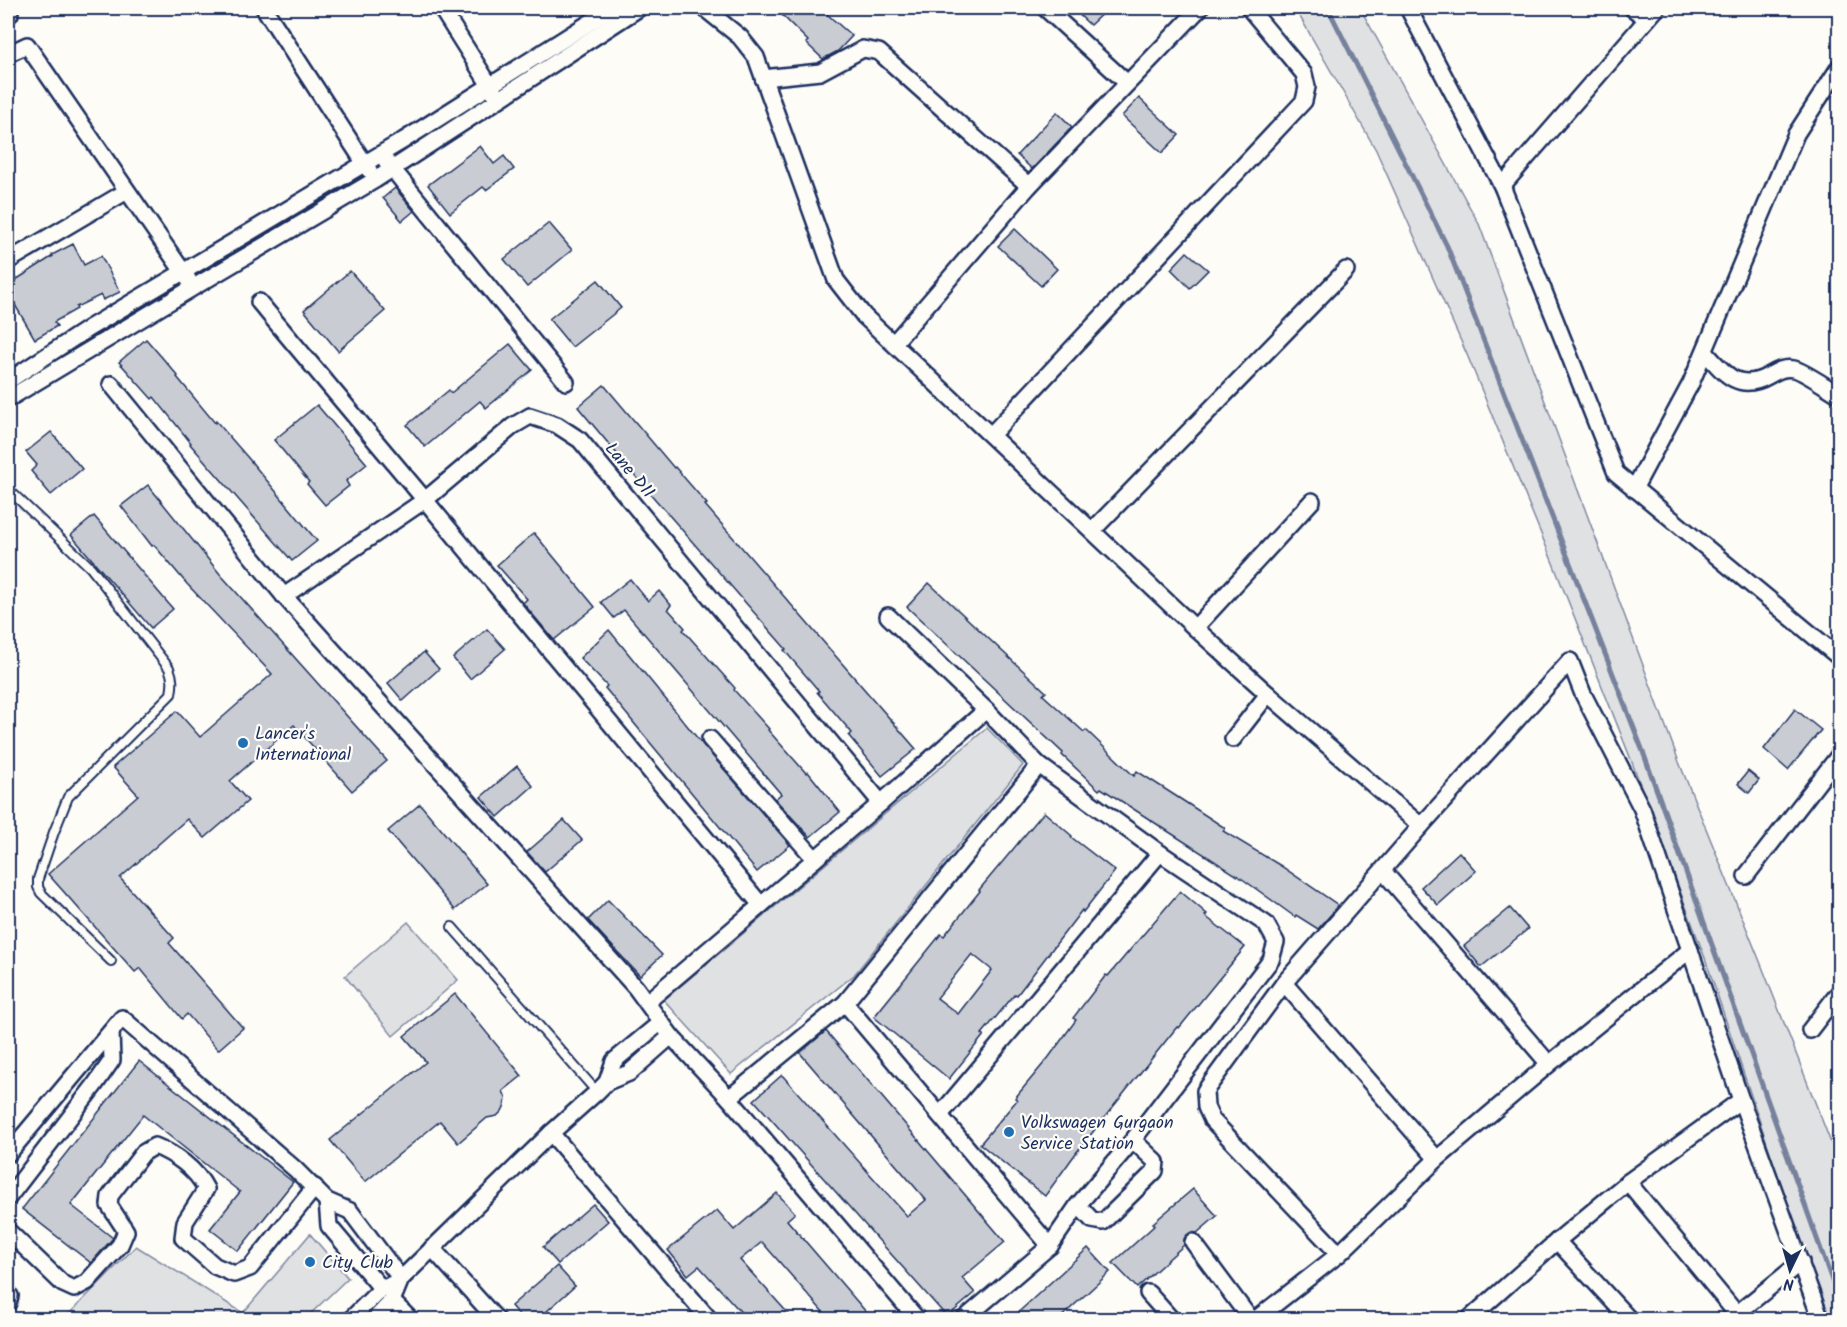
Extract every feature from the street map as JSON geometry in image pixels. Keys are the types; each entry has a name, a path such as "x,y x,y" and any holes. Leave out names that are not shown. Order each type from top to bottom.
{"street":[{"path":"264,8 375,180"},
{"path":"441,8 499,100"},
{"path":"8,381 89,328 381,154 613,8"},
{"path":"8,399 393,169 639,8"},
{"path":"704,8 740,37 756,57 836,280 864,316 1268,694 1421,826"},
{"path":"1045,8 1127,83"},
{"path":"894,343 1029,186 1200,8"},
{"path":"991,435 1304,101 1307,87 1304,74 1249,8"},
{"path":"1408,8 1502,186 1616,473 1839,658"},
{"path":"1502,186 1652,13 1632,8"},
{"path":"8,54 27,45 194,286"},
{"path":"763,78 820,72 863,49 879,52 1029,186"},
{"path":"1634,489 1691,383 1796,134 1839,66"},
{"path":"381,154 566,382"},
{"path":"8,261 127,190"},
{"path":"1092,530 1346,270"},
{"path":"259,302 760,905"},
{"path":"1705,352 1728,377 1748,383 1763,379 1782,368 1797,370 1839,395"},
{"path":"111,384 284,596 636,988 671,1036 729,1098 913,1314 897,1320"},
{"name":"Lane D11","path":"284,596 425,500 513,426 530,416 557,425 580,440 881,803"},
{"path":"1196,628 1312,501"},
{"path":"888,616 986,710 1039,765 1160,853 1266,924 1276,942 1271,960 1132,1140 1078,1205 1050,1245 963,1320"},
{"path":"1339,1254 1212,1120 1206,1107 1205,1091 1284,983 1421,826 1570,661 1583,694 1642,809 1741,1100 1821,1320"},
{"path":"1233,739 1268,694"},
{"path":"647,1002 815,860 986,710"},
{"path":"710,739 815,860"},
{"path":"1746,876 1839,757"},
{"path":"729,1098 845,1003 1039,765"},
{"path":"940,1115 1160,853"},
{"path":"1383,871 1549,1064"},
{"path":"1192,1242 1253,1320 1339,1254 1437,1159 1549,1064 1690,950"},
{"path":"1284,983 1437,1159"},
{"path":"1810,1030 1839,991"},
{"path":"845,1003 1050,1245"},
{"path":"8,1154 122,1018 315,1187 327,1201 351,1211 401,1279"},
{"path":"602,1087 614,1060 660,1023"},
{"path":"8,1198 112,1060 111,1032"},
{"path":"374,1320 387,1295 401,1279 551,1133 602,1087 629,1073 671,1036"},
{"path":"1468,1320 1628,1182 1741,1100"},
{"path":"551,1133 710,1320"},
{"path":"1078,1205 1092,1220 1103,1222 1155,1171 1156,1162 1132,1140"},
{"path":"8,1231 63,1284 74,1289 87,1282 120,1245 126,1231 109,1205 110,1196 143,1153 155,1146 171,1152 201,1178 206,1189 185,1222 183,1238 214,1266 234,1274 250,1268 315,1187"},
{"path":"1628,1182 1732,1316 1801,1262"},
{"path":"327,1201 329,1226 411,1320"},
{"path":"1557,1241 1630,1320"},
{"path":"432,1248 497,1320"},
{"path":"8,1293 8,1303"},
{"path":"1148,1293 1172,1320"},
{"path":"350,1320 387,1295"}],"lane":[{"path":"8,489 91,568 169,668 172,676 171,694 68,797 38,879 41,894 111,961"},
{"path":"452,927 602,1087"}],"shaded area":[{"path":"1295,8 1360,8 1479,224 1679,762 1831,1143 1839,1170 1839,1319 1829,1319 1705,958 1630,757 1468,357 1376,150"},
{"path":"987,728 1023,765 854,975 731,1074 664,1000"},
{"path":"408,922 458,980 393,1036 345,976"},
{"name":"City Club","path":"310,1234 348,1278 305,1319 64,1319 136,1246 243,1313"}],"building":[{"path":"775,8 820,8 852,36 838,51 823,59"},
{"path":"1072,8 1108,8 1090,25"},
{"path":"1139,98 1179,135 1162,153 1122,116"},
{"path":"1057,112 1072,127 1032,169 1017,155"},
{"path":"480,146 494,164 504,156 514,169 486,190 483,187 450,213 428,185"},
{"path":"395,188 414,211 402,221 383,198"},
{"path":"549,223 572,250 527,287 504,259"},
{"path":"1015,229 1057,269 1041,286 998,246"},
{"path":"73,244 84,265 101,256 120,292 103,300 101,295 76,307 77,309 54,322 57,326 35,339 8,293 8,285 52,255"},
{"path":"1187,252 1208,270 1190,288 1171,269"},
{"path":"350,271 385,311 338,351 304,310"},
{"path":"598,280 621,308 572,347 549,319"},
{"path":"146,339 317,541 292,561 190,444 154,397 152,399 119,362"},
{"path":"510,344 532,370 486,408 480,401 425,447 407,425 449,390 451,393"},
{"path":"604,385 916,749 882,776 849,736 852,733 784,650 786,649 578,407"},
{"path":"317,405 367,464 346,481 349,486 325,505 274,440"},
{"path":"51,432 82,469 51,495 31,471 37,465 26,452"},
{"path":"148,485 220,574 387,761 352,791 294,725 230,781 248,801 205,838 187,819 120,878 174,938 169,943 243,1028 218,1050 187,1014 182,1019 140,968 135,972 48,874 138,795 113,767 177,711 200,737 272,674 187,584 154,545 152,546 121,506"},
{"path":"94,516 173,609 151,628 71,535"},
{"path":"534,533 595,607 554,640 523,603 527,599 497,565"},
{"path":"630,579 648,601 659,591 671,605 668,609 685,628 683,630 735,688 734,690 768,730 806,773 808,772 840,812 810,837 775,799 781,794 624,610 614,618 601,602"},
{"path":"929,583 1046,692 1043,695 1084,732 1086,730 1134,776 1137,771 1225,828 1223,831 1281,866 1338,905 1334,911 1318,929 1296,915 1295,917 1241,878 1101,788 1099,790 1062,755 1063,753 907,607"},
{"path":"487,629 505,649 470,679 453,658"},
{"path":"609,630 703,745 790,845 757,872 605,688 607,686 580,658"},
{"path":"424,652 439,669 403,701 388,683"},
{"path":"1795,709 1821,730 1788,770 1764,749"},
{"path":"517,766 533,786 498,817 481,797"},
{"path":"1748,771 1759,780 1749,793 1738,784"},
{"path":"420,804 487,884 455,910 388,831"},
{"path":"1044,812 1071,837 1115,871 1017,995 1015,994 982,1034 984,1035 949,1079 874,1017 941,934 944,936","holes":["972,954 992,970 958,1014 937,998"]},
{"path":"564,820 582,840 545,872 527,852"},
{"path":"1459,852 1476,871 1438,905 1421,887"},
{"path":"1180,891 1207,914 1205,916 1245,947 1179,1028 1177,1027 1076,1153 1045,1196 980,1144 1017,1100 1015,1098 1049,1057 1076,1020 1073,1018 1106,975 1108,976"},
{"path":"608,900 662,955 640,976 588,920"},
{"path":"1510,908 1528,929 1481,967 1464,946"},
{"path":"455,994 522,1076 503,1091 506,1098 502,1111 497,1116 487,1118 458,1143 440,1121 365,1182 330,1140 426,1062 404,1036"},
{"path":"826,1031 1005,1242 962,1278 975,1293 947,1317 754,1100 782,1075 907,1216 926,1200 800,1053"},
{"path":"139,1061 293,1182 238,1251 210,1229 240,1192 143,1115 71,1205 113,1238 91,1263 22,1209"},
{"path":"1193,1189 1217,1216 1197,1233 1191,1232 1187,1235 1184,1245 1137,1288 1113,1263 1155,1225 1153,1223"},
{"path":"777,1193 795,1213 787,1220 873,1320 830,1320 762,1242 740,1260 794,1320 748,1320 699,1266 688,1275 668,1250 717,1210 734,1230"},
{"path":"593,1204 608,1221 558,1264 543,1247"},
{"path":"1088,1248 1110,1272 1058,1320 1010,1320"},
{"path":"557,1266 575,1286 537,1320 523,1320 511,1306"}],"waterway":[{"path":"1328,8 1447,246 1642,749 1840,1303"}],"place":[{"name":"Lancer's International","path":"243,743"},
{"name":"Volkswagen Gurgaon Service Station","path":"1009,1132"},
{"name":"City Club","path":"310,1262"}]}
